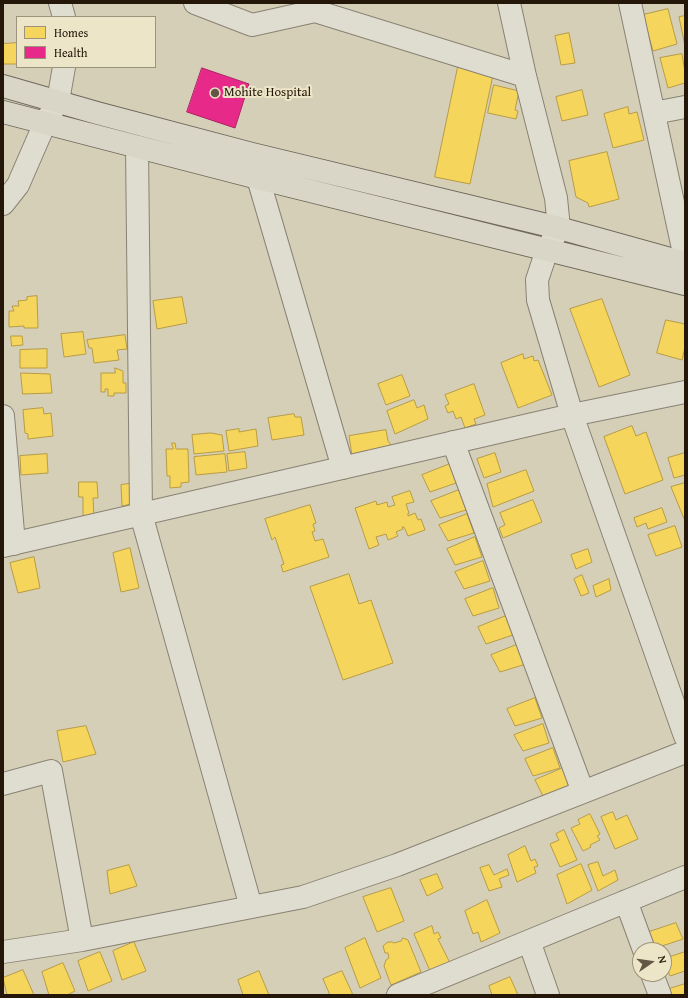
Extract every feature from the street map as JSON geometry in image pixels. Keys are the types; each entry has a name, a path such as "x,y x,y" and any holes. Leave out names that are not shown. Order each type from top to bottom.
{"main road":[{"path":"3,86 252,154 558,228 685,263"},
{"path":"3,112 258,178 685,284"}],"street":[{"path":"60,3 64,16"},
{"path":"195,3 252,25 314,7 525,76"},
{"path":"509,3 525,76 556,198 558,228 547,250 537,280 538,300 572,415 685,736"},
{"path":"632,3 685,258"},
{"path":"3,204 18,185 45,123 58,102 64,68"},
{"path":"654,113 685,107"},
{"path":"137,147 142,514 251,907"},
{"path":"258,178 343,468"},
{"path":"3,416 8,545 572,415 685,392"},
{"path":"453,442 583,792"},
{"path":"3,952 82,940 302,897 397,865 685,752"},
{"path":"3,784 52,771 82,940"},
{"path":"398,995 685,877"},
{"path":"626,901 641,942"},
{"path":"529,941 548,995"},
{"path":"655,982 660,995"}],"building: Homes":[{"path":"668,9 677,44 653,51 643,15"},
{"path":"685,16 685,46 679,17"},
{"path":"569,33 575,63 561,65 555,36"},
{"path":"16,43 16,64 3,64 3,44"},
{"path":"682,54 685,83 668,88 660,58"},
{"path":"458,67 493,75 470,184 435,177"},
{"path":"494,85 519,91 515,110 518,111 516,119 488,113"},
{"path":"582,90 588,115 562,121 556,97"},
{"path":"628,107 629,114 637,112 644,140 613,148 604,114"},
{"path":"607,152 619,199 589,207 588,203 576,197 569,161"},
{"path":"37,296 38,328 24,328 24,326 9,327 9,311 14,311 12,306 19,306 18,301 27,300 27,297"},
{"path":"182,297 187,323 157,329 153,301"},
{"path":"602,299 630,375 599,387 570,309"},
{"path":"666,320 685,324 685,347 682,360 657,353"},
{"path":"83,332 86,354 64,357 61,334"},
{"path":"125,335 127,349 117,350 119,360 94,363 92,348 89,348 87,340"},
{"path":"11,336 22,336 23,345 12,346"},
{"path":"47,349 47,368 20,368 20,350"},
{"path":"523,354 524,359 533,356 534,361 538,360 552,395 518,408 501,363"},
{"path":"115,368 123,371 123,383 126,383 126,393 114,393 114,396 108,396 108,389 105,389 105,392 101,392 101,373 115,373"},
{"path":"21,373 50,374 52,393 23,394"},
{"path":"402,375 410,396 386,405 378,384"},
{"path":"474,384 485,415 474,419 476,424 465,428 461,417 456,419 453,411 448,413 445,406 449,404 445,395"},
{"path":"414,400 417,408 424,405 428,419 395,434 387,411"},
{"path":"43,408 44,414 51,413 53,436 28,439 28,434 25,433 23,410"},
{"path":"294,414 295,417 301,417 304,435 272,440 268,418"},
{"path":"632,426 636,436 646,432 663,480 625,494 604,437"},
{"path":"239,429 239,432 256,429 258,446 229,451 226,431"},
{"path":"386,430 388,441 393,448 352,455 349,436"},
{"path":"211,433 222,435 224,451 194,454 192,435"},
{"path":"172,443 175,443 176,449 188,449 189,482 181,483 181,487 170,488 170,476 167,476 166,449 173,449"},
{"path":"245,452 247,468 229,471 227,454"},
{"path":"495,453 501,472 484,478 477,459"},
{"path":"685,453 685,475 674,478 668,458"},
{"path":"47,454 48,473 21,475 20,456"},
{"path":"225,454 227,472 196,475 194,457"},
{"path":"450,464 456,483 430,492 422,475"},
{"path":"526,470 534,491 493,507 487,484"},
{"path":"79,482 97,482 98,498 93,498 94,517 83,517 83,497 79,497"},
{"path":"135,483 136,503 122,506 121,485"},
{"path":"685,483 685,521 671,487"},
{"path":"459,490 466,510 440,518 431,501"},
{"path":"410,491 414,502 406,504 409,513 408,516 415,513 418,520 421,519 425,530 408,536 404,527 402,527 403,529 396,532 398,536 388,540 386,534 376,537 379,545 369,549 355,508 376,501 377,505 387,502 388,507 395,505 392,497"},
{"path":"533,500 542,522 503,538 499,528 505,525 500,513"},
{"path":"310,505 316,523 313,524 315,531 312,532 315,541 323,539 329,557 283,572 281,565 284,564 275,537 272,540 265,519"},
{"path":"662,508 667,522 648,529 646,523 637,527 634,518"},
{"path":"467,514 474,533 448,541 439,525"},
{"path":"675,526 682,547 656,556 648,535"},
{"path":"475,537 482,557 455,565 447,549"},
{"path":"130,548 139,588 121,592 113,553"},
{"path":"588,549 592,562 576,569 571,555"},
{"path":"34,557 40,588 18,593 10,563"},
{"path":"483,561 490,581 464,589 455,572"},
{"path":"349,574 359,604 371,600 393,663 343,680 310,587"},
{"path":"582,575 589,593 581,596 574,579"},
{"path":"609,579 611,590 596,597 593,586"},
{"path":"493,588 499,608 473,616 465,599"},
{"path":"506,616 513,635 486,644 478,627"},
{"path":"519,644 526,664 500,672 491,655"},
{"path":"535,698 542,718 515,726 507,709"},
{"path":"543,724 549,743 523,751 514,735"},
{"path":"86,726 96,754 63,762 57,731"},
{"path":"553,748 560,768 533,776 525,759"},
{"path":"563,768 570,788 543,796 535,780"},
{"path":"613,812 616,820 627,815 638,839 615,849 601,817"},
{"path":"590,814 600,834 597,836 600,840 590,845 591,847 583,851 571,828 580,824 578,820"},
{"path":"564,830 577,860 560,867 550,844 559,840 556,834"},
{"path":"525,846 531,861 535,859 538,866 534,867 536,873 517,882 508,855"},
{"path":"598,862 603,876 615,870 618,880 598,891 588,865"},
{"path":"581,864 592,890 567,904 557,875"},
{"path":"129,865 137,886 110,894 107,871"},
{"path":"489,865 494,875 507,869 509,875 499,879 502,887 489,891 480,868"},
{"path":"437,874 443,888 427,896 420,880"},
{"path":"391,888 404,921 377,932 363,897"},
{"path":"487,900 500,933 481,942 478,932 473,934 465,911"},
{"path":"676,923 683,939 672,943 653,942 649,932"},
{"path":"432,926 434,934 438,932 441,938 438,939 450,963 430,971 414,934"},
{"path":"365,938 381,978 360,988 345,948"},
{"path":"403,938 408,940 421,972 391,985 384,966 386,960 389,958 388,953 385,953 383,946 388,942 394,943 401,941"},
{"path":"134,942 146,971 122,980 113,951"},
{"path":"100,952 112,981 88,991 78,961"},
{"path":"685,952 685,971 672,975 672,956"},
{"path":"63,963 75,991 67,995 49,995 42,972"},
{"path":"23,970 34,995 7,995 3,978"},
{"path":"259,971 269,995 243,995 238,980"},
{"path":"342,971 353,995 330,995 323,979"},
{"path":"510,977 518,995 492,995 489,986"},
{"path":"685,984 685,995 672,995 669,989"}],"building: Health":[{"path":"202,68 249,84 235,128 187,112"}],"place":[{"name":"Mohite Hospital","path":"215,93"}]}
